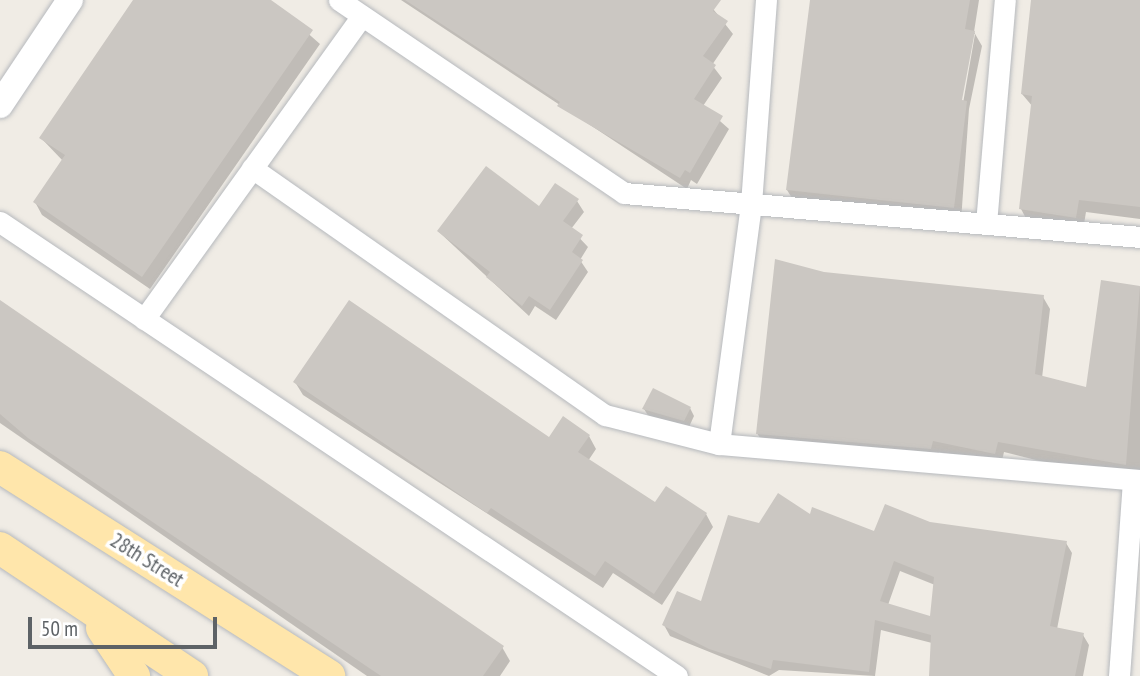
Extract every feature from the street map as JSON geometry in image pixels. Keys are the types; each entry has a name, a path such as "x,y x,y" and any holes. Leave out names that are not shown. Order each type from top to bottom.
{"main road":[{"name":"28th Street","path":"0,467 330,676"},
{"path":"0,548 191,676"},
{"path":"81,603 134,676"},
{"path":"257,629 292,676"}],"street":[{"path":"0,105 70,0"},
{"path":"339,0 624,193 1140,237"},
{"path":"719,444 751,204 766,0"},
{"path":"986,224 1005,0"},
{"path":"144,319 362,16"},
{"path":"252,168 605,415 719,444 1136,480 1119,676"},
{"path":"0,222 677,676"}],"building":[{"path":"133,0 271,0 313,30 142,277 33,202 65,155 39,138"},
{"path":"405,0 721,0 713,11 728,21 703,56 716,65 694,99 723,116 690,173 685,170 680,178 557,106 560,102"},
{"path":"810,0 970,0 965,29 975,31 962,100 967,101 954,208 786,190"},
{"path":"1031,0 1140,0 1140,207 1079,200 1076,218 1019,209 1032,96 1021,94"},
{"path":"486,166 539,206 555,183 579,199 563,221 583,235 572,252 583,260 550,310 529,296 522,306 486,277 490,272 437,231"},
{"path":"775,259 824,272 1044,295 1035,374 1086,387 1101,280 1140,286 1126,465 998,442 995,454 933,441 931,449 756,434"},
{"path":"0,300 504,646 483,676 381,676 28,438 0,414"},
{"path":"349,300 549,437 563,416 590,435 578,452 655,502 666,486 707,513 654,594 605,561 595,576 491,508 487,513 293,382"},
{"path":"653,388 691,407 684,421 642,409"},
{"path":"778,493 810,514 812,507 874,531 885,504 930,522 1067,541 1050,626 1084,633 1075,676 929,676 931,635 875,620 869,672 773,660 771,669 709,649 662,625 677,591 701,601 728,515 759,523","holes":["894,561 934,577 930,616 880,601"]}]}
